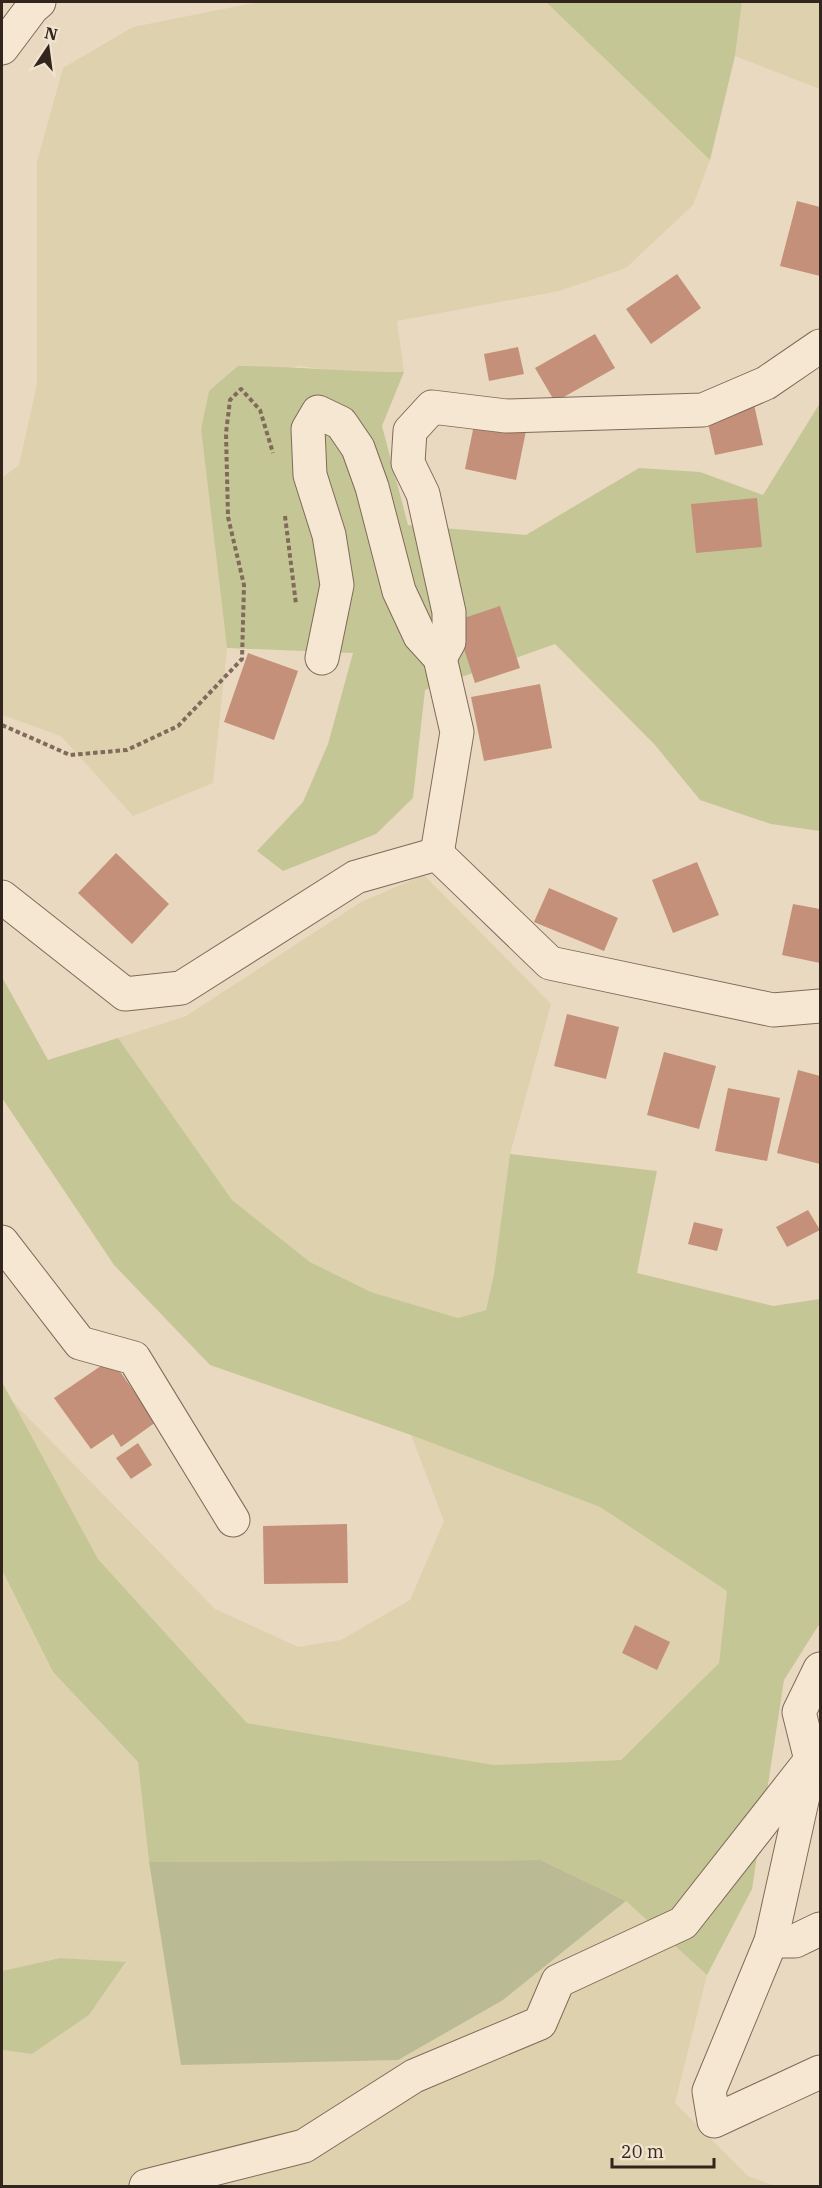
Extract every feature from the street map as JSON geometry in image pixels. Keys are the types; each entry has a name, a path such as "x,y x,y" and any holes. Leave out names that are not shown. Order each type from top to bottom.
{"street":[{"path":"2,48 39,2"},
{"path":"440,658 449,642 449,612 423,494 408,463 410,431 432,407 506,416 703,410 766,383 820,346"},
{"path":"322,658 337,585 329,535 310,475 308,429 318,412 341,423 358,448 372,487 399,591 420,636 440,658 457,732 437,854"},
{"path":"2,897 125,994 181,988 356,877 437,854"},
{"path":"437,854 550,963 773,1010 820,1006"},
{"path":"2,1242 80,1343 134,1358 233,1520"},
{"path":"820,1670 799,1712 810,1760 771,1941 709,2091 714,2121 820,2072"},
{"path":"146,2187 304,2146 414,2076 540,2024 558,1981 683,1923 810,1760"},
{"path":"771,1941 795,1941 820,1929"}],"path":[{"path":"2,725 70,755 127,750 178,726 242,659 244,585 228,517 226,433 230,400 241,389 260,410 275,459"},
{"path":"285,512 297,614"}],"shaded area":[{"path":"258,2 546,2 710,160 693,205 626,268 559,291 397,321 404,372 349,372 298,366 209,391 201,429 227,648 213,783 133,816 61,736 2,715 2,478 19,465 37,384 37,162 63,68 133,27"},
{"path":"742,2 820,2 820,89 735,56"},
{"path":"424,875 551,1004 510,1154 494,1274 486,1310 458,1318 371,1292 310,1262 232,1200 118,1038 186,1016 361,902"},
{"path":"11,1400 215,1609 298,1647 341,1640 410,1600 444,1521 411,1435 600,1507 727,1591 719,1663 621,1760 494,1765 247,1723 98,1559"},
{"path":"2,1570 53,1672 138,1762 149,1862 181,2064 503,2000 626,1901 707,1975 675,2103 748,2176 775,2186 2,2186 2,2050 32,2054 89,2015 126,1963 60,1958 2,1971"}],"green space":[{"path":"546,2 742,2 735,56 710,160"},
{"path":"238,366 404,372 382,426 408,525 526,535 639,468 700,472 763,495 820,403 820,831 771,824 700,800 655,745 555,644 425,690 413,798 376,834 283,871 257,851 303,802 328,744 353,653 227,648 201,429 209,391"},
{"path":"2,977 48,1060 118,1038 232,1200 310,1262 371,1292 458,1318 486,1310 494,1274 510,1154 657,1171 637,1273 773,1306 820,1299 820,1623 784,1680 752,1889 707,1975 626,1901 541,1860 149,1862 138,1762 53,1672 2,1570 2,1382 98,1559 247,1723 494,1765 621,1760 719,1663 727,1591 600,1507 411,1435 210,1365 114,1265 2,1098"},
{"path":"541,1860 626,1901 503,2000 398,2060 181,2065 149,1862"},
{"path":"60,1958 126,1962 89,2015 32,2054 2,2050 2,1971"}],"building":[{"path":"797,201 820,207 820,276 780,266"},
{"path":"677,274 701,308 651,344 626,309"},
{"path":"595,334 615,368 555,402 535,368"},
{"path":"518,347 524,374 489,381 484,354"},
{"path":"753,400 763,445 715,455 705,410"},
{"path":"475,420 526,431 516,480 465,469"},
{"path":"757,498 762,547 696,553 691,504"},
{"path":"500,606 520,668 475,683 455,621"},
{"path":"248,653 298,671 274,740 224,722"},
{"path":"540,684 552,748 484,761 471,697"},
{"path":"116,853 169,904 132,944 78,893"},
{"path":"697,862 719,915 673,933 652,880"},
{"path":"549,888 618,918 604,951 534,922"},
{"path":"793,904 820,909 820,963 782,955"},
{"path":"567,1014 619,1027 606,1079 554,1066"},
{"path":"664,1052 716,1066 699,1129 647,1115"},
{"path":"798,1070 820,1076 820,1164 777,1153"},
{"path":"728,1088 780,1098 767,1161 715,1151"},
{"path":"808,1210 820,1230 787,1247 776,1227"},
{"path":"694,1222 723,1229 717,1251 688,1244"},
{"path":"111,1359 156,1422 121,1447 113,1434 91,1449 54,1398"},
{"path":"138,1443 152,1465 131,1479 116,1458"},
{"path":"347,1524 348,1583 264,1584 263,1526"},
{"path":"635,1625 670,1642 657,1670 622,1653"}]}
